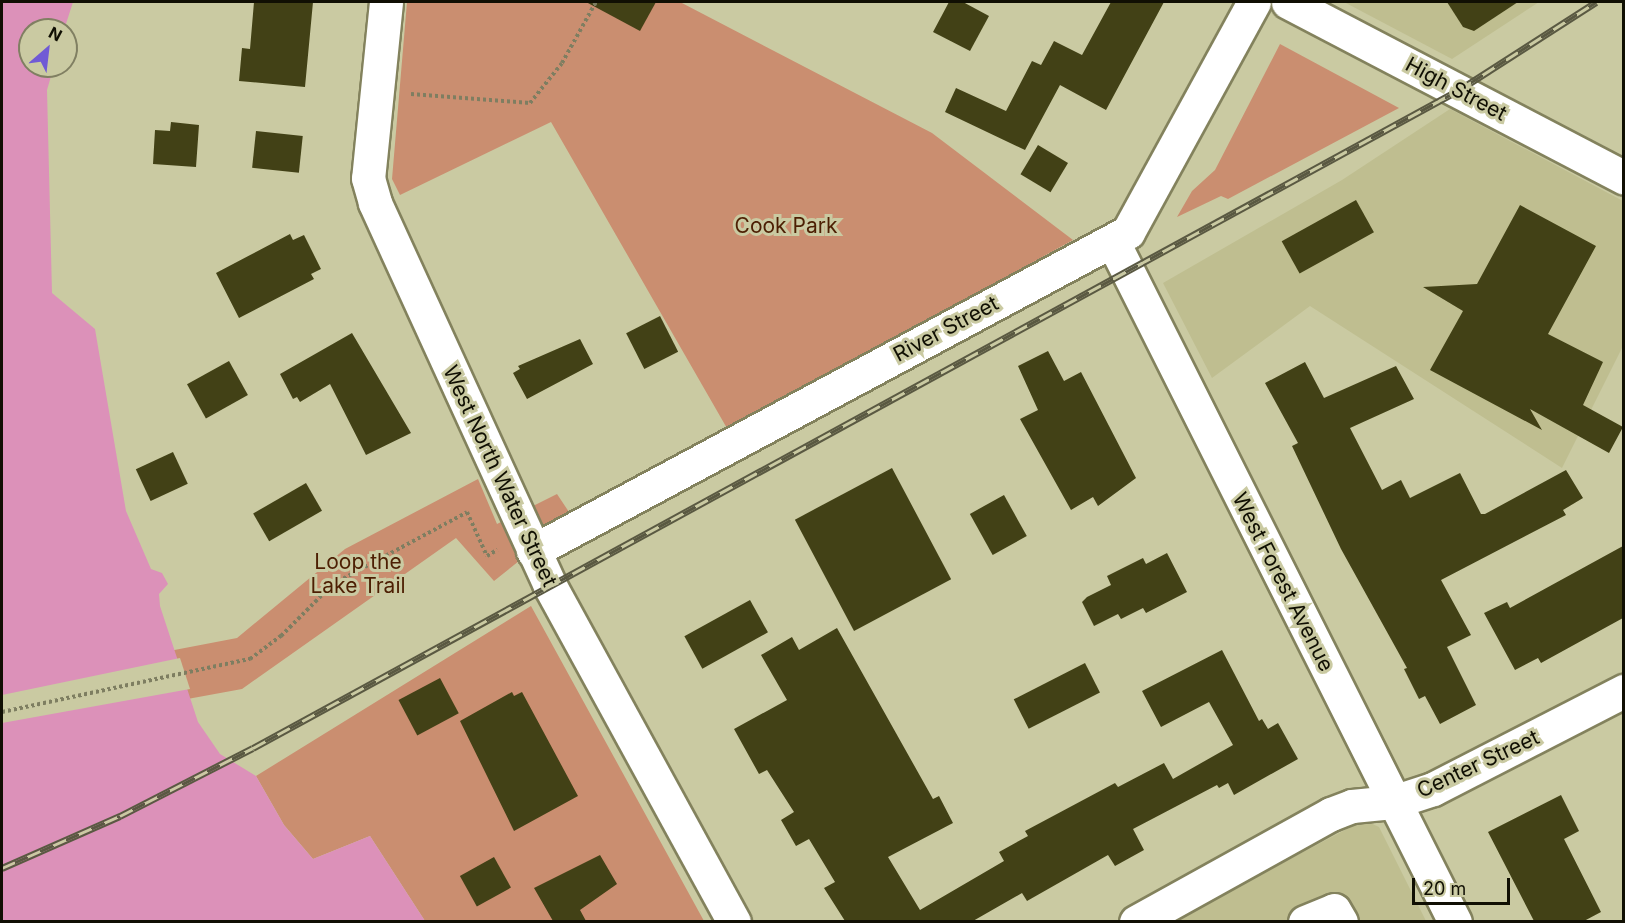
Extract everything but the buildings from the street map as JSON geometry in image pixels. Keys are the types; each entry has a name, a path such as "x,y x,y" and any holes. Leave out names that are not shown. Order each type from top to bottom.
{"street":[{"name":"West North Water Street","path":"386,2 368,178 370,191 533,551 666,802 734,921"},
{"name":"River Street","path":"533,551 1128,232 1139,216 1254,2"},
{"name":"High Street","path":"1288,2 1623,178"},
{"name":"West Forest Avenue","path":"1113,242 1393,802 1455,921"},
{"name":"Center Street","path":"1136,921 1331,814 1352,806 1393,802 1461,776 1623,691"},
{"path":"1305,921 1334,910 1341,921"}],"path":[{"path":"411,94 530,103 562,63 596,2"},
{"path":"2,712 218,668 250,659 281,636 333,584 355,570 466,512 487,556 493,553"}],"shaded area":[{"path":"2,2 73,2 68,18 18,18 18,78 50,78 47,90 52,293 95,329 126,511 151,569 162,573 168,584 159,594 160,606 198,722 220,754 256,776 284,825 313,859 370,836 425,921 2,922"},
{"path":"1344,2 1539,2 1452,59"},
{"path":"1450,109 1623,201 1623,346 1562,468 1310,306 1212,378 1163,283 1342,180"},
{"path":"1364,820 1379,827 1426,921 1170,922"}],"green space":[{"name":"Cook Park","path":"407,2 680,2 932,133 1073,240 728,430 551,122 400,195 392,179"},
{"path":"1280,44 1399,108 1228,199 1221,196 1177,217 1192,191 1215,170"},
{"name":"Loop the Lake Trail","path":"478,479 497,524 557,494 573,518 494,581 456,538 242,689 2,733 2,683 237,638 345,549"},
{"path":"531,606 704,921 425,921 370,836 313,859 284,825 256,776"}],"pier":[{"path":"180,658 190,689 2,723 2,695"}],"railway":[{"path":"2,868 120,816 253,748 1459,90 1596,2"}]}
